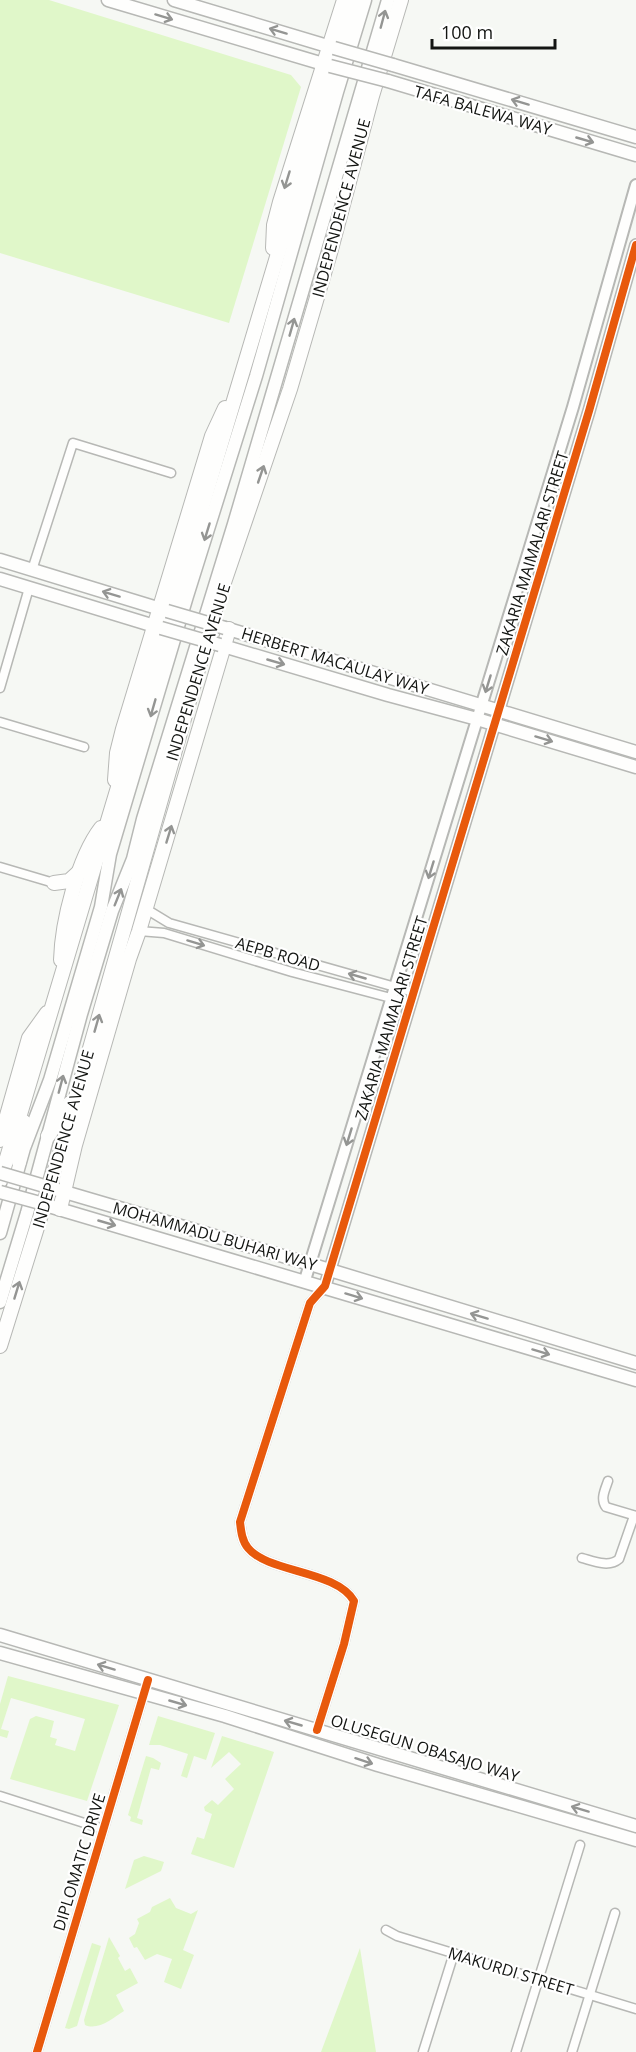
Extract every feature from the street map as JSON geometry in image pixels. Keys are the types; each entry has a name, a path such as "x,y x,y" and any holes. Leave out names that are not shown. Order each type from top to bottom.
{"main road":[{"name":"TAFA BALEWA WAY","path":"108,0 636,154"},
{"path":"174,0 636,137"},
{"path":"0,1181 14,1159 29,1082 285,229 344,0"},
{"name":"INDEPENDENCE AVENUE","path":"0,1233 14,1159 53,1070 101,907 110,854 183,607 256,376 285,229 354,0"},
{"name":"INDEPENDENCE AVENUE","path":"285,229 337,92 366,0"},
{"name":"INDEPENDENCE AVENUE","path":"0,1302 81,1014 112,911 132,859 388,0"},
{"name":"INDEPENDENCE AVENUE","path":"0,1346 76,1093 214,614 290,389 401,0"},
{"path":"115,801 117,753 121,737 158,627 212,436 242,373"},
{"name":"HERBERT MACAULAY WAY","path":"0,560 636,752"},
{"name":"HERBERT MACAULAY WAY","path":"0,579 636,767"},
{"path":"55,1208 129,959 140,931 227,628"},
{"path":"59,981 63,931 80,871 94,836 110,816"},
{"path":"54,883 66,882 80,871"},
{"path":"54,883 66,894 69,907"},
{"path":"0,1140 29,1038 50,1010"},
{"path":"48,1136 76,1093"},
{"name":"MOHAMMADU BUHARI WAY","path":"0,1173 636,1363"},
{"name":"MOHAMMADU BUHARI WAY","path":"0,1192 305,1280 636,1380"},
{"name":"OLUSEGUN OBASAJO WAY","path":"0,1635 636,1826"},
{"name":"OLUSEGUN OBASAJO WAY","path":"0,1653 144,1693 378,1765 636,1840"},
{"path":"256,1726 261,1713"}],"street":[{"name":"ZAKARIA MAIMALARI STREET","path":"310,1303 305,1280 573,407 636,185"},
{"name":"ZAKARIA MAIMALARI STREET","path":"317,1730 344,1644 354,1601 341,1589 326,1581 257,1557 244,1542 240,1522 310,1303 325,1287 589,411 636,244"},
{"path":"565,432 581,436"},
{"path":"32,570 73,444 171,473"},
{"path":"0,688 29,588"},
{"path":"0,722 84,747"},
{"path":"0,867 54,883"},
{"name":"AEPB ROAD","path":"146,909 169,923 411,998"},
{"name":"AEPB ROAD","path":"140,931 164,933 292,972 393,993"},
{"path":"582,1558 608,1564 619,1560 635,1516 606,1507 603,1500 608,1481"},
{"name":"DIPLOMATIC DRIVE","path":"37,2052 148,1680"},
{"path":"0,1796 103,1829"},
{"path":"516,2052 580,1845"},
{"path":"572,2052 615,1913"},
{"name":"MAKURDI STREET","path":"386,1930 397,1936 636,2009"},
{"path":"423,2052 454,1953"}],"green space":[{"path":"0,0 49,0 291,75 301,87 229,323 0,253"},
{"path":"8,1676 119,1705 87,1801 10,1779 30,1719 36,1716 54,1721 50,1737 57,1739 55,1745 75,1751 85,1719 11,1698 1,1729 9,1731 7,1738 0,1736 0,1704"},
{"path":"158,1716 215,1733 206,1760 194,1756 187,1778 181,1776 188,1754 160,1745 149,1745"},
{"path":"222,1736 274,1752 234,1868 191,1854 197,1837 204,1839 212,1814 205,1811 204,1807 212,1800 218,1805 234,1789 225,1779 241,1764 229,1752 211,1768"},
{"path":"146,1756 161,1763 159,1770 151,1768 137,1818 143,1820 142,1825 130,1821 131,1817 128,1815"},
{"path":"144,1856 164,1862 161,1871 125,1889 134,1860"},
{"path":"170,1898 176,1908 191,1914 198,1910 183,1950 194,1955 181,1989 164,1982 172,1959 157,1954 145,1960 137,1947 134,1948 129,1938 135,1934 139,1923 137,1919 150,1912 152,1907"},
{"path":"109,1937 120,1956 118,1958 125,1971 130,1968 138,1983 116,1995 124,2011 105,2023 95,2026 85,2025 84,2020"},
{"path":"92,1943 101,1946 77,2026 65,2028"},
{"path":"360,1948 376,2052 321,2052"}],"cycle path":[{"path":"317,1730 344,1644 354,1601 333,1583 258,1556 244,1542 240,1522 310,1303 325,1286 589,411 636,245"},
{"path":"37,2052 148,1680"}]}
